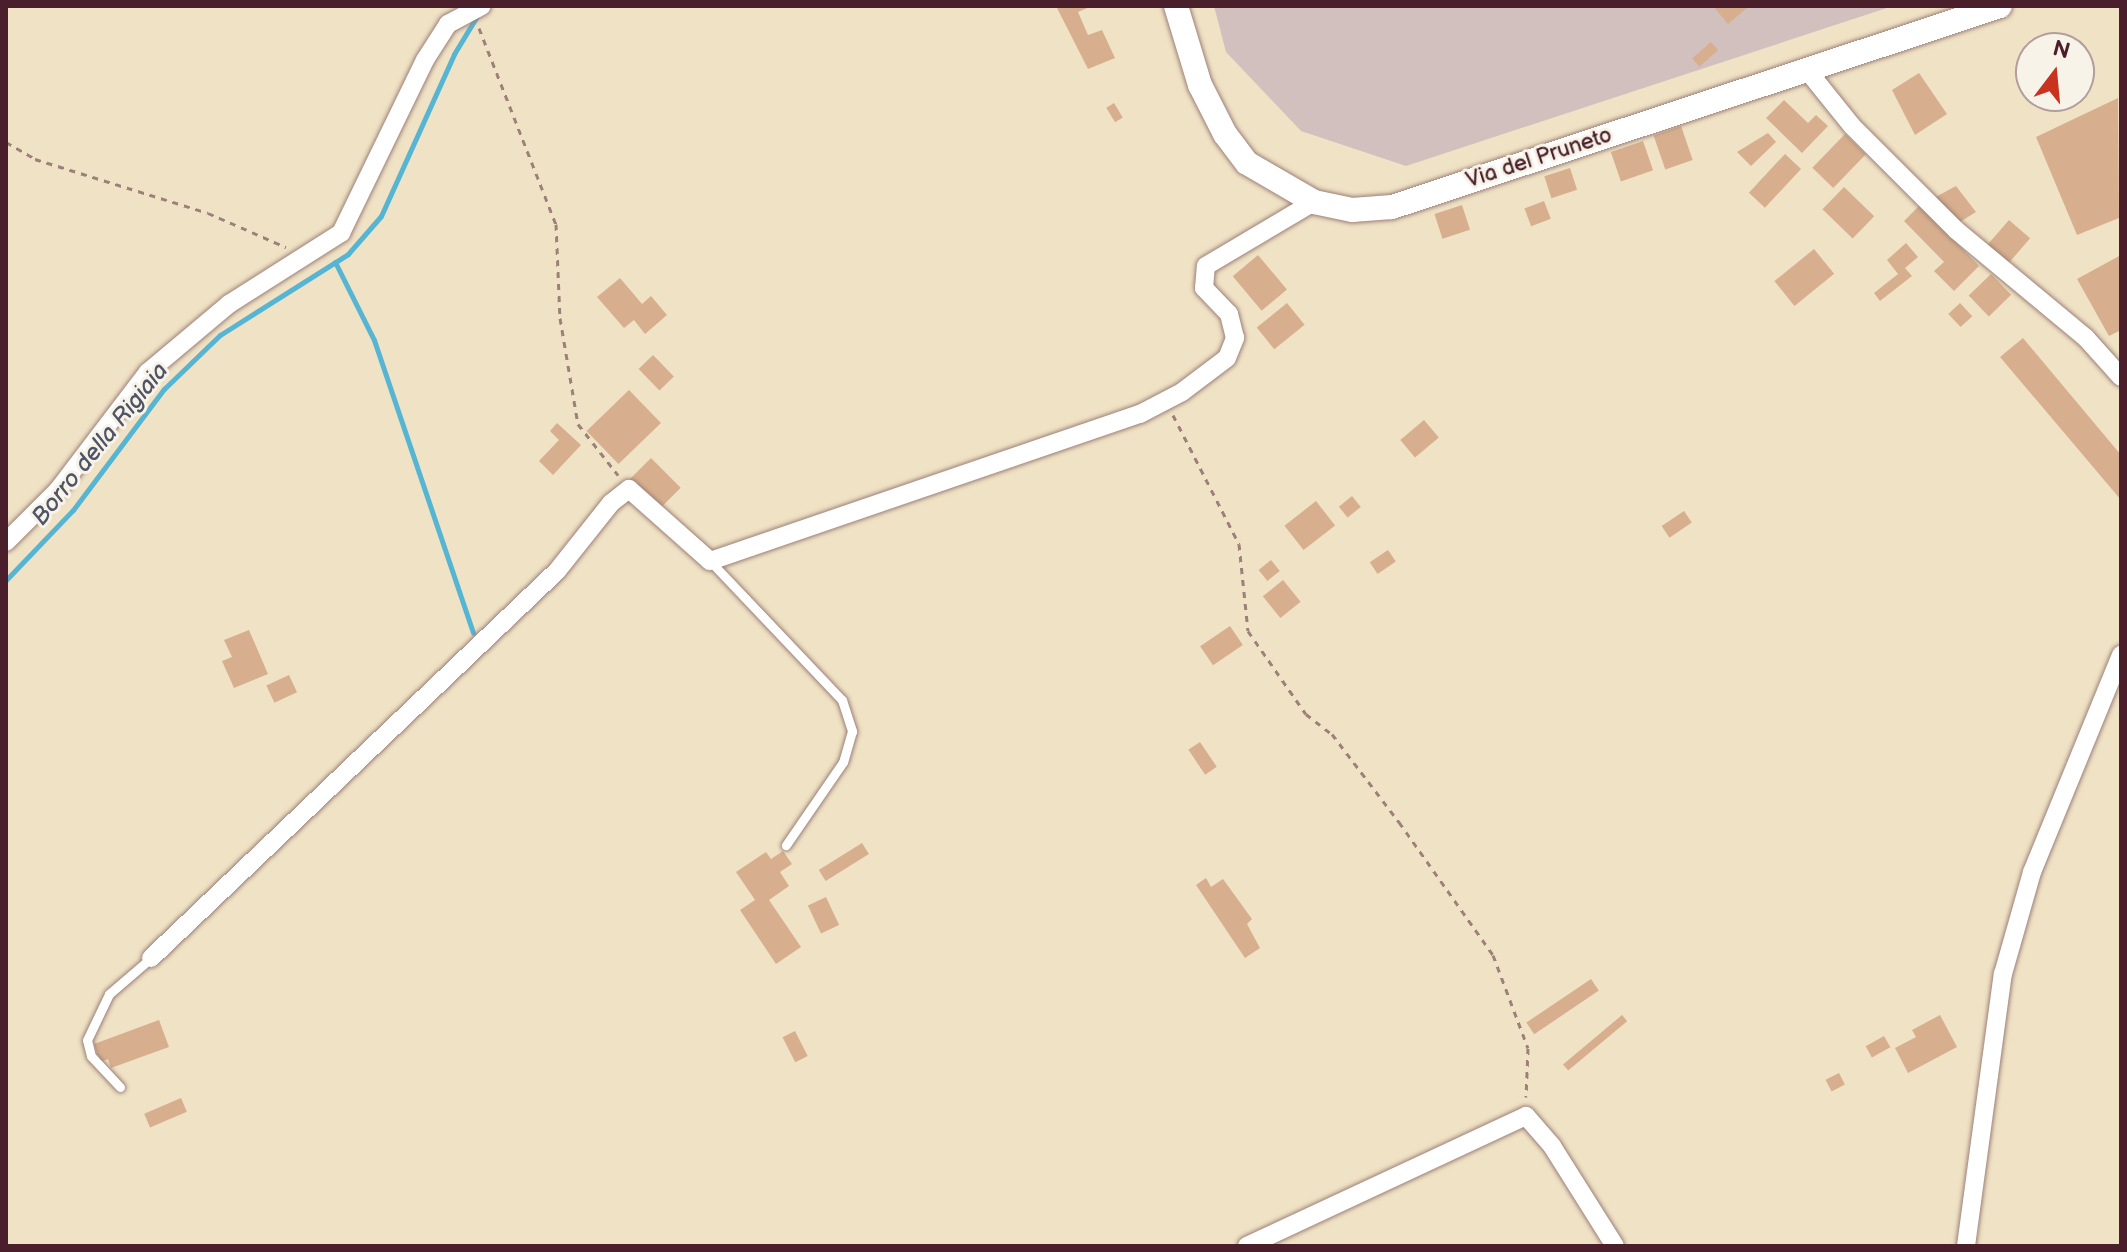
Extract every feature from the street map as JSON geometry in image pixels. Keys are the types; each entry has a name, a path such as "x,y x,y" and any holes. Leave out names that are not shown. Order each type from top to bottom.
{"street":[{"name":"Via del Pruneto","path":"1176,6 1200,85 1225,134 1247,163 1314,202 1352,210 1392,207 2000,6"},
{"path":"6,542 58,490 148,372 229,304 341,233 425,60 448,24 478,10"},
{"path":"1807,70 1852,126 1956,230 2086,338 2121,377"},
{"path":"151,958 557,571 611,503 629,489 710,561 1166,401 1227,358 1235,338 1229,314 1204,288 1206,266 1314,202"},
{"path":"1966,1246 2003,974 2032,872 2121,655"},
{"path":"1247,1246 1382,1179 1526,1116 1552,1146 1615,1246"}],"lane":[{"path":"710,561 842,700 852,731 843,762 786,845"},
{"path":"120,1087 91,1056 87,1040 109,994 151,958"}],"path":[{"path":"478,10 556,224 560,318 578,424 629,489"},
{"path":"6,142 35,159 208,213 305,255"},
{"path":"1166,401 1239,544 1248,631 1306,714 1332,734 1399,822 1493,955 1528,1048 1526,1116"}],"shaded area":[{"path":"1214,6 1893,6 1406,166 1301,131 1226,52"}],"building":[{"path":"1056,6 1092,6 1078,12 1088,35 1102,30 1115,58 1088,69"},
{"path":"1713,6 1746,6 1747,8 1728,24"},
{"path":"1711,42 1718,50 1699,67 1692,58"},
{"path":"1919,73 1947,114 1915,135 1892,90"},
{"path":"2118,98 2119,218 2077,235 2036,137 2089,112 2095,112 2095,109"},
{"path":"1784,100 1808,123 1816,115 1828,126 1802,153 1766,118"},
{"path":"1114,103 1123,118 1115,122 1106,108"},
{"path":"1681,126 1693,160 1665,169 1654,135"},
{"path":"1768,133 1776,142 1751,166 1737,152"},
{"path":"1845,134 1866,154 1833,188 1812,168"},
{"path":"1643,141 1653,170 1621,181 1611,152"},
{"path":"1785,154 1801,169 1765,208 1749,193"},
{"path":"1570,168 1577,190 1551,198 1544,176"},
{"path":"1956,186 1976,212 1955,225 1930,200"},
{"path":"1844,187 1874,216 1853,238 1822,209"},
{"path":"1544,201 1551,219 1531,226 1524,209"},
{"path":"1462,205 1470,230 1442,239 1434,214"},
{"path":"1920,205 1979,266 1954,291 1934,271 1944,262 1904,221"},
{"path":"2009,220 2030,238 2006,266 1985,248"},
{"path":"1906,243 1918,257 1905,268 1912,276 1880,301 1874,293 1898,274 1887,260"},
{"path":"1814,249 1834,274 1795,306 1774,281"},
{"path":"1258,255 1287,289 1262,311 1233,276"},
{"path":"2121,255 2121,330 2109,336 2077,279"},
{"path":"1991,274 2011,295 1989,316 1969,296"},
{"path":"620,278 642,304 651,296 667,315 645,334 634,320 624,328 597,297"},
{"path":"1287,303 1305,325 1274,349 1257,328"},
{"path":"1960,303 1972,316 1961,327 1948,314"},
{"path":"2023,338 2121,455 2121,500 2000,357"},
{"path":"653,355 674,377 659,390 639,369"},
{"path":"629,390 661,423 619,464 587,431"},
{"path":"1424,420 1439,438 1415,458 1400,440"},
{"path":"557,423 581,445 553,475 539,461 559,440 550,431"},
{"path":"651,458 681,488 659,509 630,479"},
{"path":"1352,496 1361,507 1348,518 1339,507"},
{"path":"1316,501 1335,525 1304,550 1284,526"},
{"path":"1684,511 1692,523 1669,538 1662,526"},
{"path":"1388,550 1396,562 1378,574 1370,562"},
{"path":"1271,560 1280,571 1267,581 1259,570"},
{"path":"1283,580 1301,602 1280,618 1263,596"},
{"path":"1230,626 1243,645 1213,665 1200,646"},
{"path":"249,630 268,674 234,688 222,661 232,657 224,640"},
{"path":"289,675 297,692 274,703 266,686"},
{"path":"1200,742 1217,767 1205,775 1188,750"},
{"path":"862,843 869,854 826,881 819,870"},
{"path":"783,851 792,864 780,872 789,886 769,900 801,947 776,964 740,910 755,900 736,872 766,852 771,859"},
{"path":"1206,878 1211,887 1223,879 1252,919 1247,924 1260,948 1245,958 1196,885"},
{"path":"826,897 839,925 821,934 808,905"},
{"path":"1591,979 1599,991 1534,1034 1526,1023"},
{"path":"1622,1015 1627,1021 1568,1071 1563,1064"},
{"path":"1940,1015 1957,1047 1908,1073 1895,1048 1916,1037 1912,1030"},
{"path":"159,1020 169,1047 111,1068 108,1059 100,1062 94,1044"},
{"path":"795,1031 808,1056 795,1062 783,1037"},
{"path":"1884,1036 1890,1047 1872,1058 1866,1046"},
{"path":"1839,1073 1845,1085 1832,1091 1826,1080"},
{"path":"181,1098 187,1112 150,1127 144,1114"}],"waterway":[{"name":"Borro della Rigiaia","path":"6,580 73,510 164,389 220,335 348,254 381,216 454,54 477,16"},
{"path":"335,262 374,340 473,633"}]}
